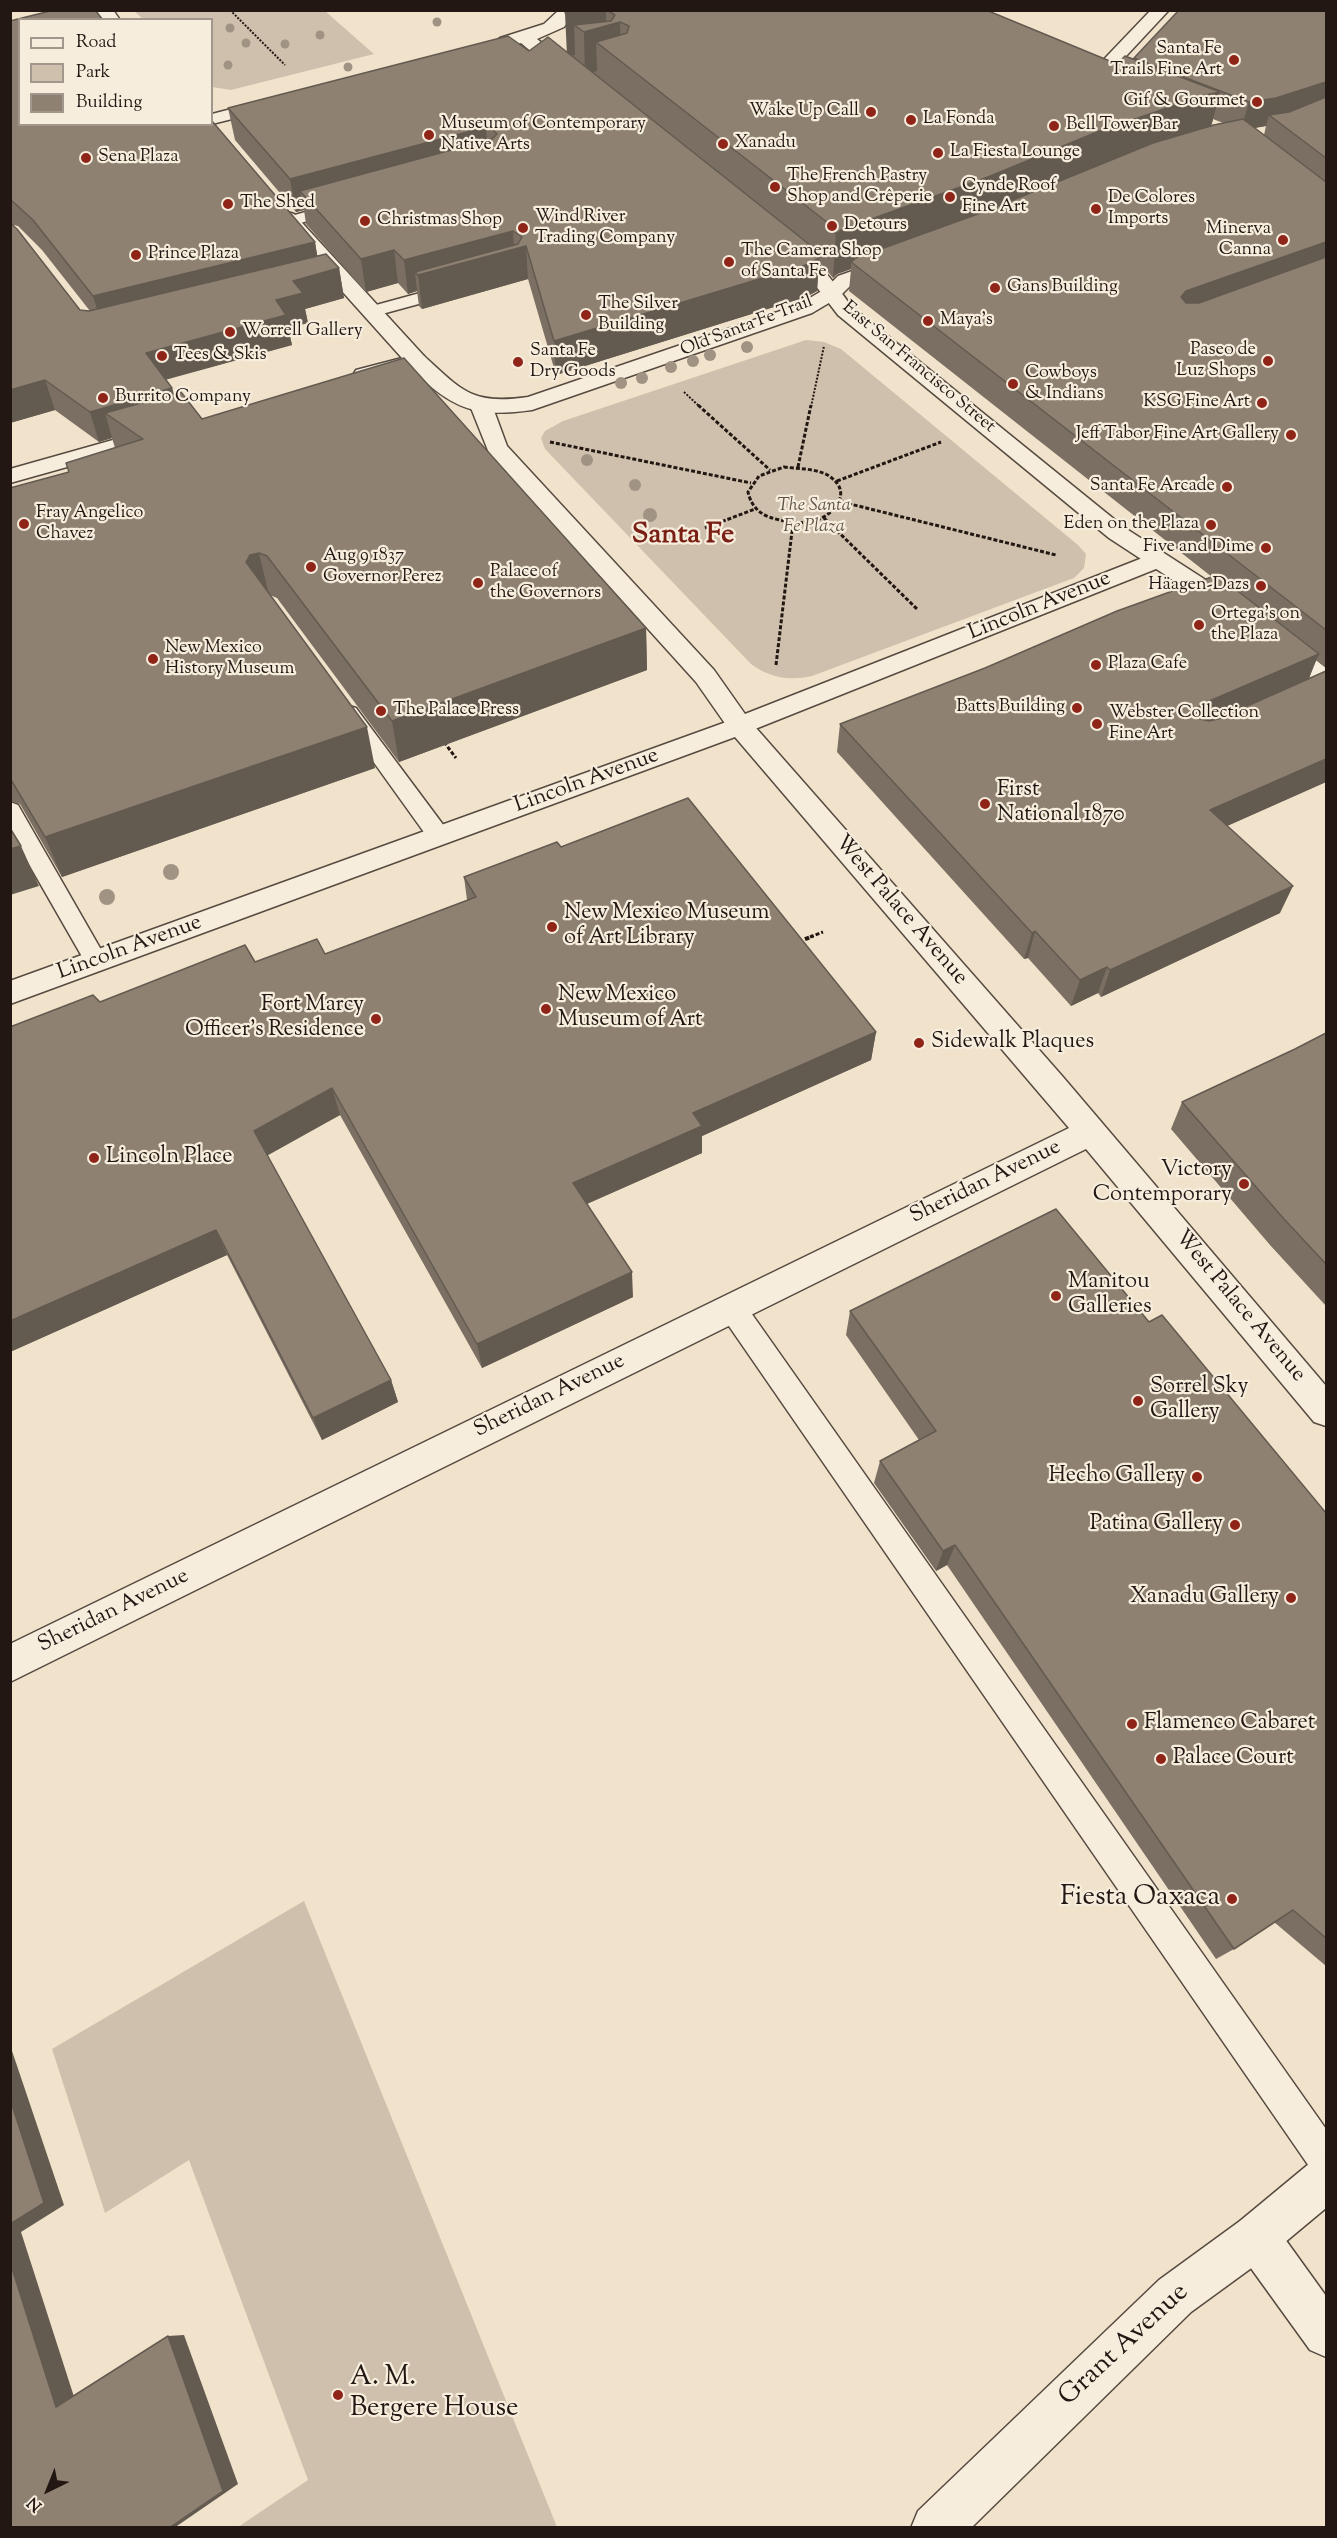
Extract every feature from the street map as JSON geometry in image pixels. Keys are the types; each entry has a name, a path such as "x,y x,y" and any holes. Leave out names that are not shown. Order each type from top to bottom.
{"street":[{"path":"484,48 524,37 557,23 566,16 568,10"},
{"path":"1114,88 1087,78 1161,10"},
{"path":"524,37 580,83"},
{"path":"213,125 292,99"},
{"path":"275,203 336,275 416,361 464,401 482,408"},
{"name":"East San Francisco Street","path":"771,236 816,273 845,310 1117,533 1200,585 1257,626 1326,681"},
{"name":"Old Santa Fe Trail","path":"482,408 499,409 547,398 785,317 805,309 832,293 845,280 912,256"},
{"path":"339,382 416,361"},
{"name":"West Palace Avenue","path":"482,408 497,448 705,676 740,726 1091,1132 1326,1411"},
{"path":"10,476 180,428"},
{"name":"Lincoln Avenue","path":"10,993 740,726 1158,560"},
{"name":"Sheridan Avenue","path":"10,1664 1091,1132"},
{"name":"Grant Avenue","path":"935,2528 1175,2296 1256,2237 1326,2178"},
{"path":"1256,2237 1326,2334"}],"lane":[{"path":"556,63 578,61"},
{"path":"290,221 357,203"},
{"path":"315,280 336,275"},
{"path":"371,312 471,284"},
{"path":"336,696 439,836"},
{"path":"10,810 96,961"},
{"path":"732,1308 1326,2159"}],"path":[{"path":"230,10 287,68"},
{"path":"798,467 824,342"},
{"path":"679,387 770,470"},
{"path":"837,481 944,441"},
{"path":"550,442 752,483"},
{"path":"798,467 814,470 837,481 842,492 842,502 835,511 824,518 794,523 779,521 755,509 749,501 748,492 752,483 770,470 798,467"},
{"path":"842,502 1062,556"},
{"path":"705,528 755,509"},
{"path":"824,518 920,611"},
{"path":"775,670 794,523"},
{"path":"439,736 456,758"},
{"path":"794,944 823,932"}],"green space":[{"path":"134,11 325,11 374,54 231,90 213,87 213,18 142,18"},
{"name":"The Santa Fe Plaza","path":"806,340 824,342 841,349 1078,545 1086,554 1084,568 1074,578 812,676 780,677 751,664 545,449 541,438 545,431 563,421"},
{"path":"304,1901 557,2527 238,2527 308,2480 189,2160 105,2213 52,2049"}],"building":[{"path":"54,10 95,10 101,18 22,18"},
{"path":"570,10 597,10 565,13"},
{"name":"La Fonda","path":"607,10 986,10 1117,64 1125,56 1220,92 1097,132 988,177 841,230 836,234 828,223 596,42 627,33 629,26 620,22 584,32 574,25 611,21 615,15"},
{"path":"1179,10 1326,10 1326,82 1276,98 1249,102 1134,58"},
{"path":"18,19 18,126 213,126 213,122 315,242 93,296 33,220 10,199 10,21"},
{"path":"508,36 529,51 548,37 810,245 819,258 809,264 554,341 526,246 418,275 415,272 518,244 522,237 513,231 404,260 394,250 361,259 300,191 492,139 497,134 493,130 486,127 290,179 228,108"},
{"path":"1326,97 1326,158 1269,115 1289,112"},
{"path":"1243,119 1326,182 1326,242 1186,291 1181,297 1186,303 1199,303 1326,257 1326,630 851,262 856,258 986,211 1153,143"},
{"path":"10,223 80,310 89,311 326,254 339,268 293,281 303,293 276,300 286,315 146,353 172,388 90,412 45,380 10,390"},
{"path":"404,358 646,628 392,721 267,556 259,553 250,555 246,562 367,727 45,837 10,778 10,488 69,472 66,463 143,439 105,413 181,392 202,419"},
{"path":"1217,575 1319,654 1200,705 1196,713 1200,719 1209,721 1218,719 1326,671 1326,759 1210,810 1293,886 1110,970 1107,967 1080,980 1035,931 1032,933 840,724 985,668 1117,611"},
{"path":"688,798 876,1032 693,1113 702,1126 573,1183 632,1272 477,1344 332,1088 254,1131 391,1380 313,1418 216,1230 10,1321 10,1027 93,995 100,1002 245,945 255,962 317,939 325,954 476,897 464,877 557,842 561,847"},
{"path":"10,828 21,846 10,849"},
{"path":"1326,1033 1326,1264 1182,1102"},
{"path":"1056,1209 1149,1322 1162,1315 1326,1513 1326,1938 1293,1910 1234,1949 955,1545 943,1551 880,1461 936,1431 850,1311"},
{"path":"10,2099 44,2203 10,2224"},
{"path":"10,2262 56,2407 168,2336 223,2491 169,2528 10,2528"}],"place":[{"name":"Santa Fe Trails Fine Art","path":"1234,60"},
{"name":"Gif & Gourmet","path":"1257,102"},
{"name":"Wake Up Call","path":"871,112"},
{"name":"La Fonda","path":"911,120"},
{"name":"Bell Tower Bar","path":"1054,126"},
{"name":"Museum of Contemporary Native Arts","path":"429,135"},
{"name":"Xanadu","path":"723,144"},
{"name":"La Fiesta Lounge","path":"938,153"},
{"name":"Sena Plaza","path":"86,158"},
{"name":"The French Pastry Shop and Crêperie","path":"775,187"},
{"name":"Cynde Roof Fine Art","path":"950,197"},
{"name":"The Shed","path":"228,204"},
{"name":"De Colores Imports","path":"1096,209"},
{"name":"Christmas Shop","path":"365,221"},
{"name":"Detours","path":"832,226"},
{"name":"Wind River Trading Company","path":"523,228"},
{"name":"Minerva Canna","path":"1283,240"},
{"name":"Prince Plaza","path":"136,255"},
{"name":"The Camera Shop of Santa Fe","path":"729,262"},
{"name":"Gans Building","path":"995,288"},
{"name":"The Silver Building","path":"586,315"},
{"name":"Maya's","path":"928,321"},
{"name":"Worrell Gallery","path":"230,332"},
{"name":"Tees & Skis","path":"162,356"},
{"name":"Paseo de Luz Shops","path":"1268,361"},
{"name":"Santa Fe Dry Goods","path":"518,362"},
{"name":"Cowboys & Indians","path":"1013,384"},
{"name":"Burrito Company","path":"103,398"},
{"name":"KSG Fine Art","path":"1262,403"},
{"name":"Jeff Tabor Fine Art Gallery","path":"1291,435"},
{"name":"Santa Fe Arcade","path":"1227,487"},
{"name":"Fray Angelico Chavez","path":"24,524"},
{"name":"Eden on the Plaza","path":"1211,525"},
{"name":"Five and Dime","path":"1266,548"},
{"name":"Aug 9 1837 Governor Perez","path":"311,567"},
{"name":"Palace of the Governors","path":"478,583"},
{"name":"Häagen-Dazs","path":"1261,586"},
{"name":"Ortega's on the Plaza","path":"1199,625"},
{"name":"New Mexico History Museum","path":"153,659"},
{"name":"Plaza Cafe","path":"1096,665"},
{"name":"Batts Building","path":"1077,708"},
{"name":"The Palace Press","path":"381,711"},
{"name":"Webster Collection Fine Art","path":"1097,724"},
{"name":"First National 1870","path":"985,804"},
{"name":"New Mexico Museum of Art Library","path":"552,927"},
{"name":"New Mexico Museum of Art","path":"546,1009"},
{"name":"Fort Marcy Officer's Residence","path":"376,1019"},
{"name":"Sidewalk Plaques","path":"919,1043"},
{"name":"Lincoln Place","path":"94,1158"},
{"name":"Victory Contemporary","path":"1244,1184"},
{"name":"Manitou Galleries","path":"1056,1296"},
{"name":"Sorrel Sky Gallery","path":"1138,1401"},
{"name":"Hecho Gallery","path":"1197,1477"},
{"name":"Patina Gallery","path":"1235,1525"},
{"name":"Xanadu Gallery","path":"1291,1598"},
{"name":"Flamenco Cabaret","path":"1132,1724"},
{"name":"Palace Court","path":"1161,1759"},
{"name":"Fiesta Oaxaca","path":"1232,1899"},
{"name":"A. M. Bergere House","path":"338,2395"}],"district":[{"name":"Santa Fe","path":"683,537"}]}
